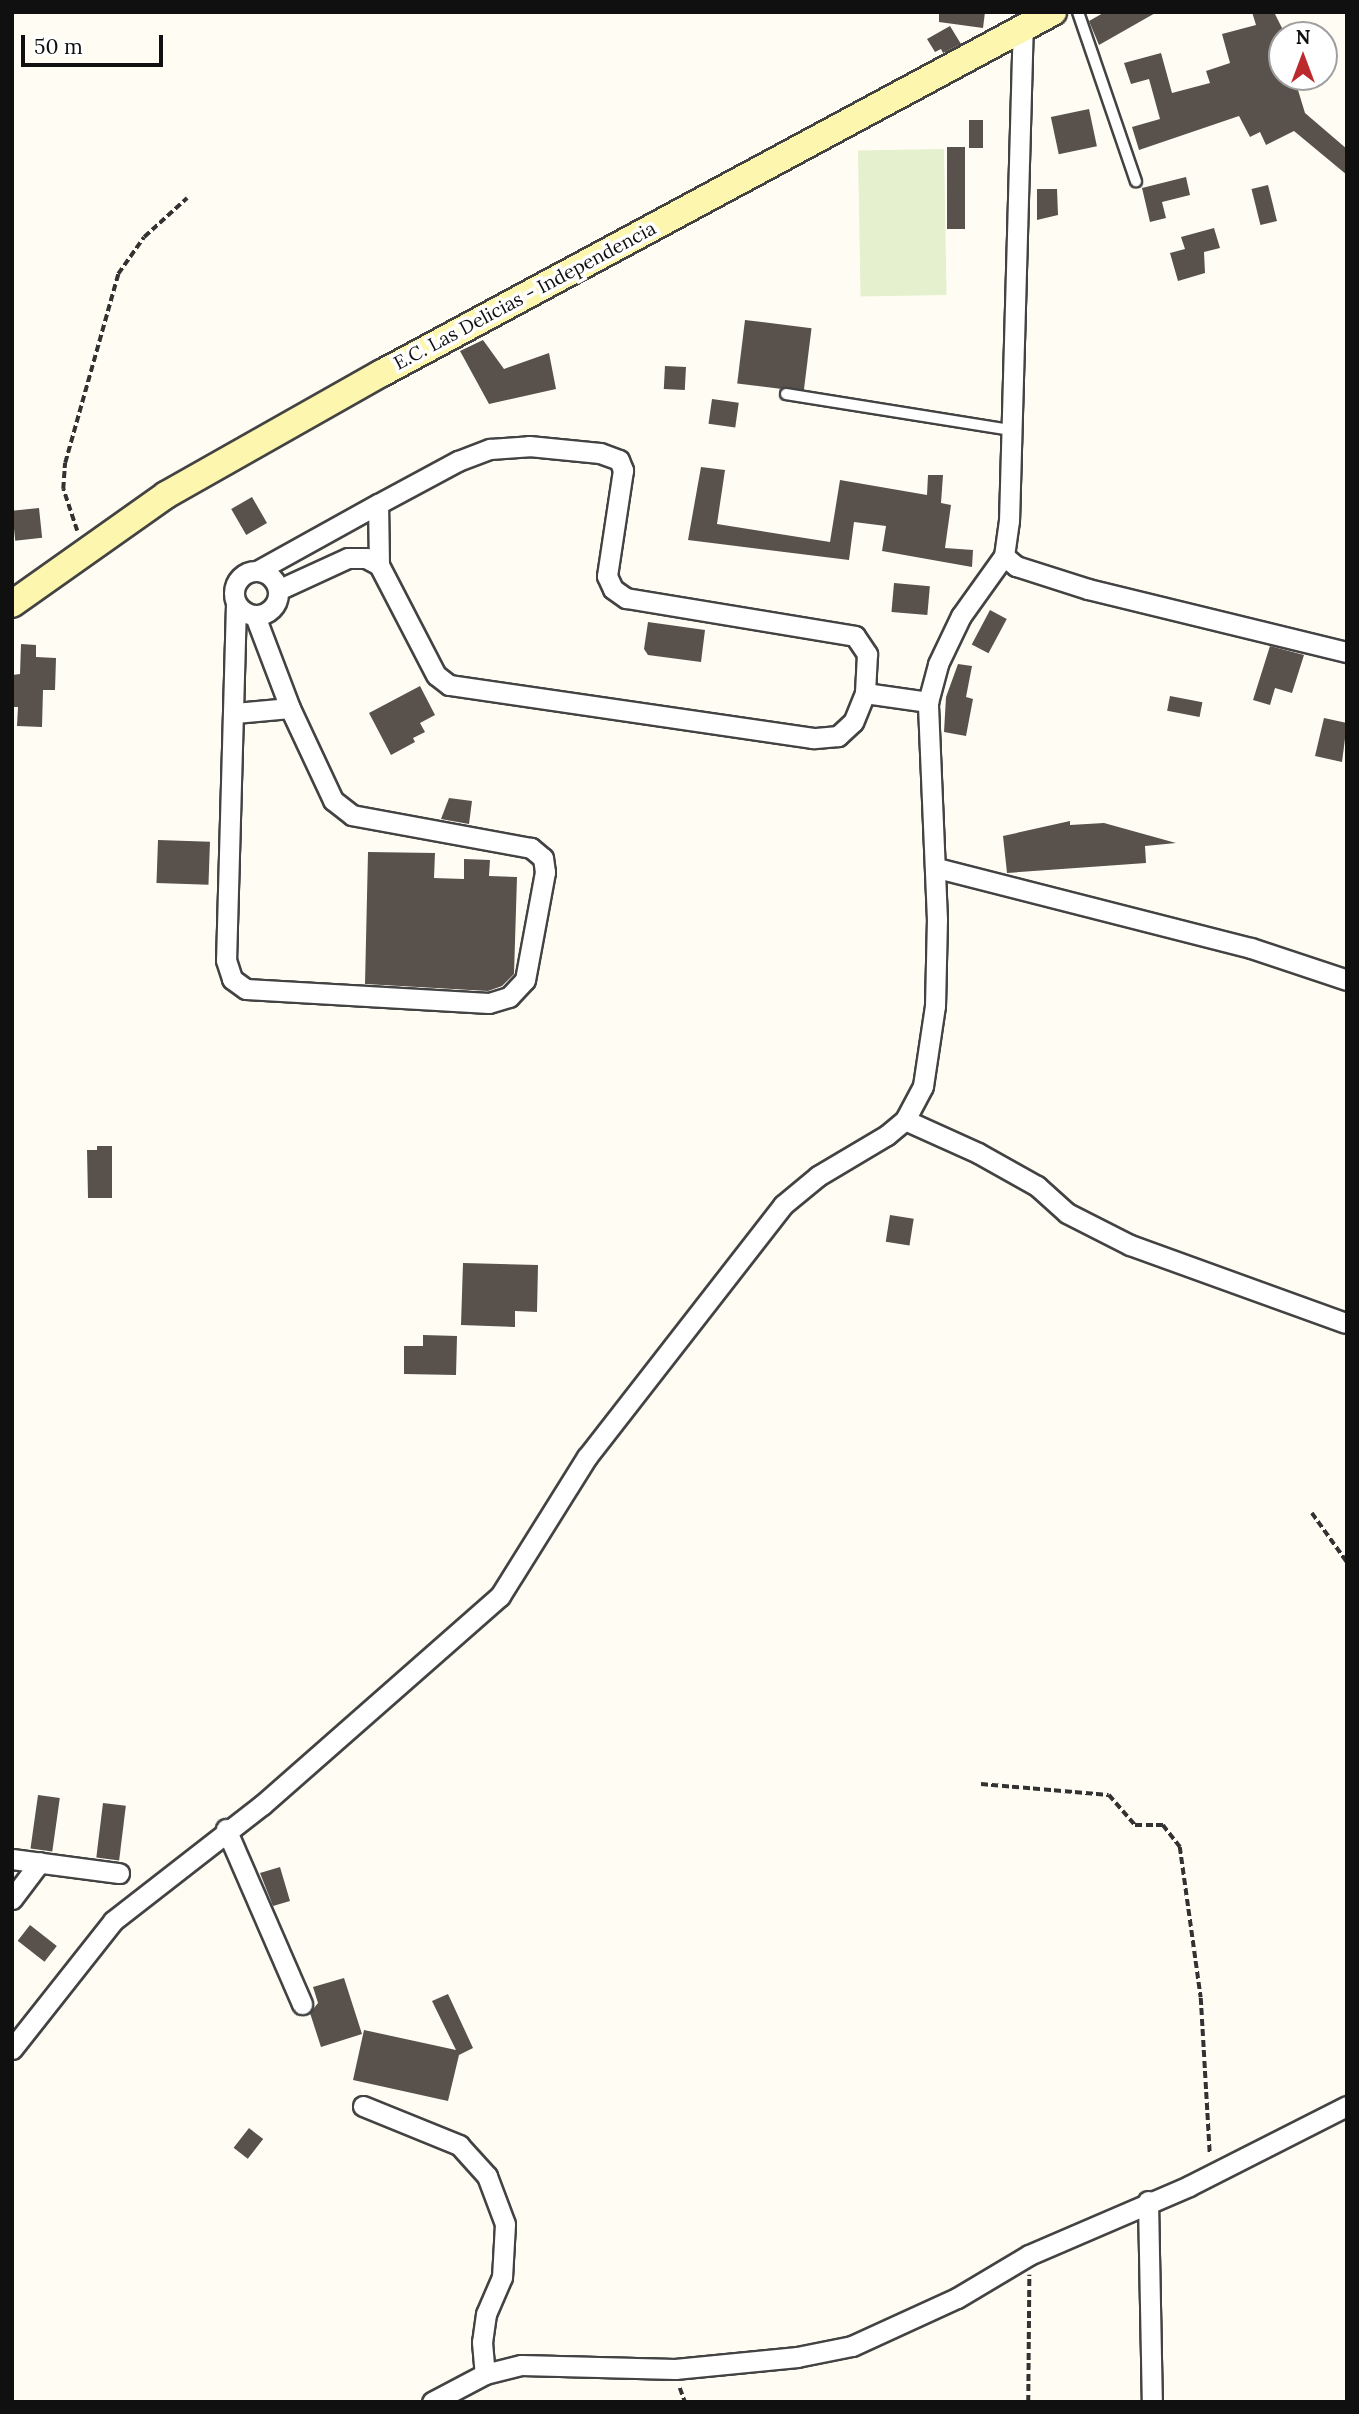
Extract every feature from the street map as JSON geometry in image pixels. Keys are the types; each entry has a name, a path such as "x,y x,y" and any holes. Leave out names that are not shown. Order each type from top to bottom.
{"street":[{"name":"E.C. Las Delicias - Independencia","path":"12,604 85,548 166,495 382,373 1053,12"},
{"path":"12,2049 113,1921 226,1829 262,1805 499,1596 587,1457 783,1205 818,1176 905,1120 923,1086 935,1006 937,868 928,702 938,664 961,616 1004,556 1011,430 1023,29"},
{"path":"236,604 255,616 290,708 333,800 352,815 531,848 543,858 545,872 525,980 509,997 489,1003 246,989 232,979 226,960 235,713 236,604 237,582 378,504 458,460 490,449 529,446 600,453 619,460 622,470 607,576 614,589 626,598 855,636 867,654 865,693 853,722 838,736 813,738 449,685 436,676 379,565 378,504"},
{"path":"1004,556 1016,566 1088,589 1347,652"},
{"path":"255,616 270,611 278,590 348,558 366,558 379,565"},
{"path":"257,571 271,577 278,590"},
{"path":"865,693 928,702"},
{"path":"235,713 290,708"},
{"path":"937,868 1251,948 1347,981"},
{"path":"905,1120 978,1153 1037,1186 1067,1213 1130,1245 1345,1323"},
{"path":"226,1829 302,2004"},
{"path":"12,1859 119,1873"},
{"path":"12,1899 40,1862"},
{"path":"363,2106 458,2145 488,2176 505,2224 502,2277 486,2314 482,2342 485,2374"},
{"path":"432,2402 485,2374 521,2365 567,2363 675,2369 797,2357 852,2346 957,2298 1029,2255 1212,2174 1347,2106"},
{"path":"1148,2201 1152,2402"}],"lane":[{"path":"1078,12 1136,181"},
{"path":"786,394 1011,430"}],"path":[{"path":"85,548 63,489 71,431 118,274 144,237 187,198"},
{"path":"1312,1514 1347,1562"},
{"path":"981,1784 1109,1795 1135,1825 1163,1825 1180,1847 1201,1998 1212,2174"},
{"path":"1028,2402 1029,2255"}],"green space":[{"path":"944,149 947,295 861,296 858,151"}],"building":[{"path":"939,12 985,12 983,28 939,22"},
{"path":"1105,12 1157,12 1099,45 1089,21"},
{"path":"1252,12 1274,12 1278,21 1268,21 1268,91 1298,91 1305,113 1347,149 1347,175 1294,131 1266,145 1260,132 1250,137 1239,116 1139,150 1132,127 1160,119 1149,79 1131,84 1124,63 1161,53 1172,93 1210,83 1206,71 1230,63 1222,34 1256,25"},
{"path":"950,26 961,44 943,53 941,49 935,52 927,39"},
{"path":"1089,109 1097,146 1059,154 1051,117"},
{"path":"969,120 983,120 983,148 969,148"},
{"path":"947,147 965,147 965,229 947,229"},
{"path":"1186,177 1190,195 1162,202 1166,218 1150,222 1142,188"},
{"path":"1268,185 1277,221 1260,225 1252,189"},
{"path":"1037,189 1057,189 1058,215 1037,220"},
{"path":"1214,228 1220,248 1204,252 1205,273 1178,281 1170,253 1185,249 1181,237"},
{"path":"745,320 812,328 804,392 737,384"},
{"path":"483,340 504,369 549,353 556,389 489,404 460,351"},
{"path":"665,366 686,367 685,390 664,389"},
{"path":"712,399 739,403 735,428 709,424"},
{"path":"701,467 725,470 717,524 830,542 840,480 927,495 928,475 943,475 941,503 951,505 945,548 973,550 972,567 882,551 886,526 854,522 849,560 688,540"},
{"path":"252,497 267,523 246,535 231,509"},
{"path":"39,508 42,538 15,541 12,511"},
{"path":"894,583 930,586 927,615 891,612"},
{"path":"990,610 1007,619 988,653 972,644"},
{"path":"648,622 705,630 701,662 648,655 644,649"},
{"path":"21,644 36,645 36,657 56,658 55,690 43,690 42,727 17,726 18,707 12,707 12,675 20,674"},
{"path":"1270,646 1304,655 1292,693 1275,688 1270,705 1253,700"},
{"path":"958,664 972,666 966,697 973,699 966,736 944,732 946,697"},
{"path":"420,686 435,715 420,723 425,732 413,738 415,742 391,755 369,713"},
{"path":"1170,696 1202,702 1200,717 1167,711"},
{"path":"1324,718 1347,723 1342,762 1315,756"},
{"path":"449,798 472,801 469,824 441,819"},
{"path":"1070,821 1070,825 1104,823 1176,843 1145,846 1146,863 1007,873 1003,836"},
{"path":"158,840 210,842 208,885 156,883"},
{"path":"368,852 435,853 434,878 464,879 464,859 490,860 489,876 517,877 514,974 502,986 488,991 365,984"},
{"path":"97,1146 112,1146 112,1198 88,1198 87,1150 97,1150"},
{"path":"890,1215 914,1219 909,1245 886,1242"},
{"path":"463,1263 538,1265 537,1312 515,1311 515,1327 461,1325"},
{"path":"423,1335 457,1336 456,1375 404,1374 404,1346 423,1346"},
{"path":"38,1795 60,1798 52,1852 30,1848"},
{"path":"103,1803 126,1806 119,1860 96,1858"},
{"path":"280,1867 290,1901 273,1906 260,1873"},
{"path":"30,1925 57,1946 44,1962 18,1941"},
{"path":"344,1978 362,2034 321,2047 310,2013 318,2003 313,1987"},
{"path":"448,1994 473,2048 459,2055 448,2101 353,2080 364,2030 456,2050 432,2001"},
{"path":"249,2128 263,2139 248,2159 234,2148"}]}
